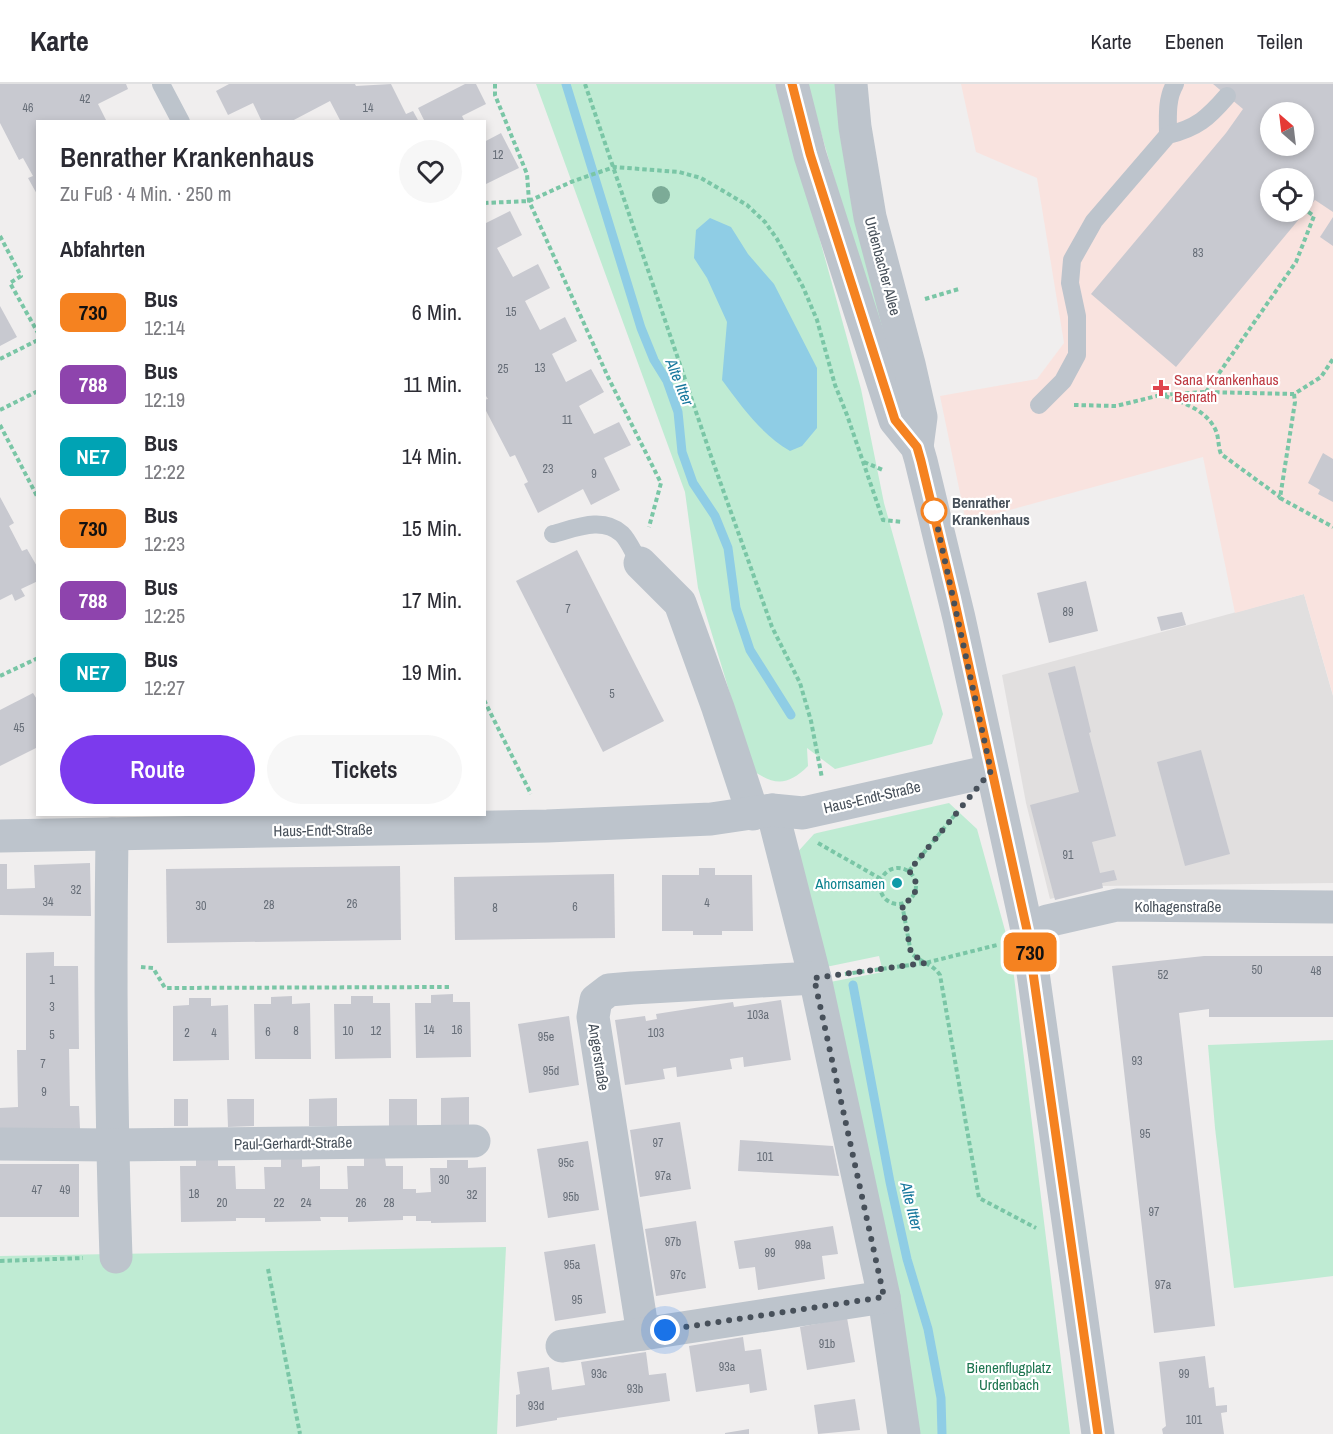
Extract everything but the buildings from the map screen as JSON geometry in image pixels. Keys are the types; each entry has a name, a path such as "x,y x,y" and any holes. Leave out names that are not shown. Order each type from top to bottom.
{"street":[{"name":"Urdenbacher Allee","path":"792,84 810,154 895,420 917,447"},
{"name":"Urdenbacher Allee","path":"851,84 855,127 870,217 921,417 917,447 946,560 1027,930 1098,1434"},
{"path":"640,563 680,603 718,708 789,811 814,978 884,1297 904,1434"},
{"name":"Haus-Endt-Straße","path":"0,836 547,826 711,819 789,811 991,771"},
{"path":"112,834 112,1145 117,1257"},
{"name":"Kolhagenstraße","path":"1027,930 1047,921 1117,906 1333,907"},
{"name":"Angerstraße","path":"643,1334 593,1017 596,1000 609,990 814,978"},
{"name":"Paul-Gerhardt-Straße","path":"0,1144 474,1141"},
{"path":"562,1346 884,1297"}],"lane":[{"path":"161,84 180,120"},
{"path":"1168,135 1168,112 1175,84"},
{"path":"1039,405 1063,381 1077,355 1077,316 1070,283 1072,260 1094,221 1168,135 1186,131 1202,122 1227,96"},
{"path":"554,534 586,525 607,524 623,534 640,563"}],"path":[{"path":"495,84 495,95 527,174 529,201 608,377 661,483 640,563"},
{"path":"585,84 712,459 772,627 800,683 812,721 816,751 789,811 817,842 881,879"},
{"path":"486,203 529,201 571,182 614,167 679,172 701,178 747,205 765,222 777,239 798,277 817,320 835,385 883,520"},
{"path":"1205,392 1296,262 1312,222"},
{"path":"0,236 21,276 10,283 36,329"},
{"path":"0,359 36,341"},
{"path":"1039,405 1116,405 1161,395 1205,392 1294,394 1321,377 1333,359"},
{"path":"0,410 36,392"},
{"path":"1280,498 1295,402 1294,394"},
{"path":"1161,395 1203,413 1215,429 1221,454 1280,498 1333,527"},
{"path":"0,425 36,494"},
{"path":"864,462 883,470"},
{"path":"0,676 36,659"},
{"path":"486,704 547,826"},
{"path":"909,871 991,771"},
{"path":"899,867 909,871 916,881 915,892 912,898 902,904 896,904 886,900 880,890 881,879 884,874 899,867"},
{"path":"902,904 911,953 935,968 940,975 979,1198 1071,1246"},
{"path":"814,978 925,963 996,945 1027,930"},
{"path":"111,964 153,968 165,988 449,987"},
{"path":"0,1261 117,1257"},
{"path":"268,1269 300,1434"}],"shaded area":[{"name":"Sana Krankenhaus Benrath","path":"961,84 1333,84 1333,695 1304,594 1235,613 1203,457 966,522 940,396 1037,379 1064,343 1037,178 976,152"},
{"path":"1304,594 1333,696 1333,883 1101,886 1050,899 1026,803 1002,675"}],"green space":[{"path":"536,84 777,84 861,389 884,503 943,714 932,744 835,769 807,748 808,766 794,777 781,781 767,779 751,769 698,588 685,492"},
{"path":"807,84 840,84 898,399"},
{"name":"Bienenflugplatz Urdenbach","path":"949,803 977,829 1011,952 1070,1434 895,1434 830,982 883,972 879,956 821,968 794,856 814,834"},
{"path":"1333,1040 1333,1276 1234,1288 1215,1128 1208,1045"},
{"path":"506,1247 497,1434 0,1434 0,1256"}],"water":[{"path":"710,218 731,227 748,254 774,284 817,368 817,428 802,446 790,451 761,428 722,380 727,322 707,278 694,258 696,230"}],"waterway":[{"name":"Alte Itter","path":"566,84 641,328 654,360 667,381 678,412 682,452 693,483 715,516 728,548 736,608 750,650 791,715"},
{"name":"Alte Itter","path":"853,985 890,1182 907,1259 928,1329 941,1398 942,1434"}],"bus line":[{"name":"730","path":"792,84 810,154 895,420 917,447 954,598 1027,930 1098,1434"}],"place":[{"name":"Sana Krankenhaus Benrath","path":"1161,388"},
{"name":"Benrather Krankenhaus","path":"934,511"},
{"name":"Ahornsamen","path":"897,883"}],"route":[{"path":"665,1330 884,1297 814,978 925,963 916,959 911,953 902,904 912,898 915,892 916,881 914,875 909,871 991,771 934,511"}]}
